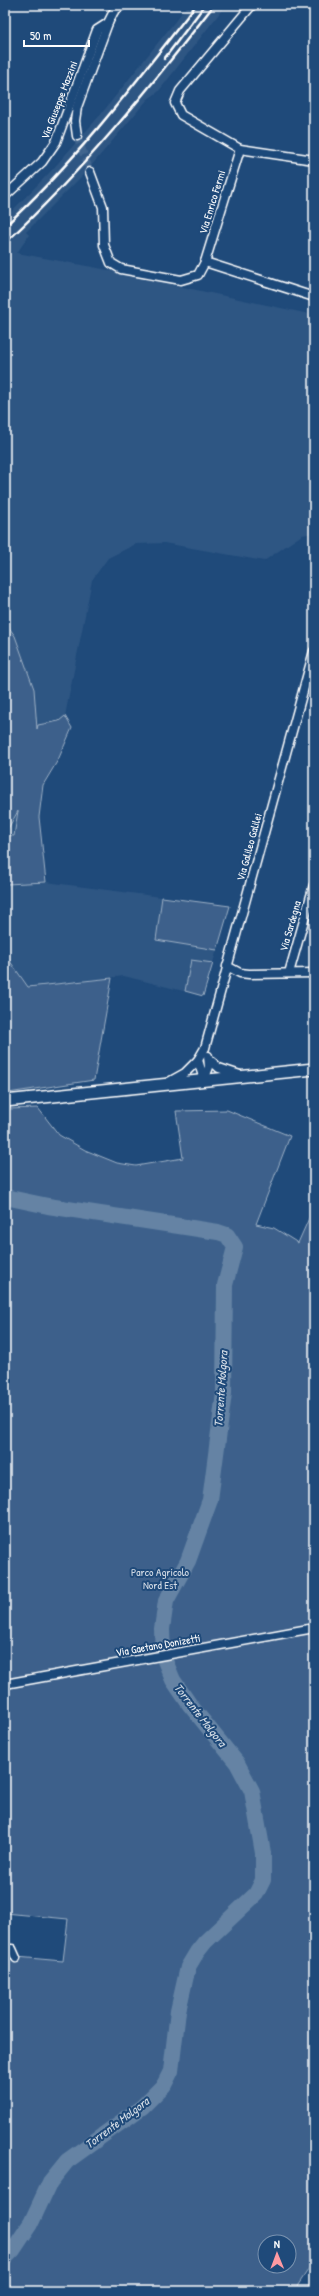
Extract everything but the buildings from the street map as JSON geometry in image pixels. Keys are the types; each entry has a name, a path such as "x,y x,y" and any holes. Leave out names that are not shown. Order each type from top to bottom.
{"main road":[{"path":"5,1101 314,1069"}],"street":[{"name":"Via Giuseppe Mazzini","path":"5,196 42,162 56,142 97,30 108,23 114,11 122,5"},
{"path":"252,5 180,90 175,103 181,115 240,149 314,160"},
{"path":"77,136 75,121 77,107 108,23"},
{"name":"Via Enrico Fermi","path":"90,172 103,207 104,245 111,263 121,269 181,280 198,275 205,262 240,149"},
{"path":"205,262 314,297"},
{"name":"Via Galileo Galilei","path":"164,1084 185,1073 198,1060 205,1048 314,651"},
{"name":"Via Sardegna","path":"289,973 314,885"},
{"path":"227,966 240,973 249,974 314,973"},
{"path":"204,1080 209,1067 209,1059 205,1048"},
{"path":"209,1059 219,1068 242,1076"},
{"path":"198,1060 204,1080"},
{"name":"Via Gaetano Donizetti","path":"5,1684 314,1628"},
{"path":"5,1949 12,1949 16,1958"}],"shaded area":[{"path":"188,5 226,5 158,92 148,99 85,173 26,232 29,235 17,253 173,282 173,285 314,315 314,533 302,535 264,561 164,543 136,544 108,558 92,580 65,716 23,769 14,836 5,835 5,218 52,170 102,113"},
{"path":"46,882 230,906 203,996 124,976 28,987 5,954 7,884"}],"green space":[{"path":"5,622 15,636 34,689 37,729 38,725 59,721 65,716 72,728 58,760 43,785 39,817 46,882 7,884 5,922 5,835 14,836 18,811 5,834"},
{"path":"162,897 230,906 217,950 156,940"},
{"name":"Parco Agricolo Nord Est","path":"5,954 28,987 112,978 94,1080 8,1093 8,1109 38,1108 59,1135 85,1150 117,1163 136,1166 183,1158 176,1111 227,1110 290,1136 256,1224 274,1228 298,1243 314,1207 314,2261 294,2291 5,2291 5,1956 63,1961 68,1919 5,1913"},
{"path":"191,960 213,963 203,996 185,991"}],"waterway":[{"name":"Torrente Molgora","path":"5,1197 48,1206 218,1232 227,1235 235,1247 225,1285 224,1393 210,1500 188,1561 166,1601 162,1629 163,1656 173,1680 190,1705 237,1763 252,1791 263,1853 263,1880 256,1894 205,1942 188,1967 178,2011 171,2071 164,2085 142,2107 67,2161 50,2182 31,2223 13,2250 5,2258"}],"tunnel":[{"path":"77,136 90,172"}],"railway":[{"path":"5,226 57,174 105,120 196,5"},
{"path":"164,59 205,5"},
{"path":"5,243 34,216 88,158 165,68 214,5"}]}
